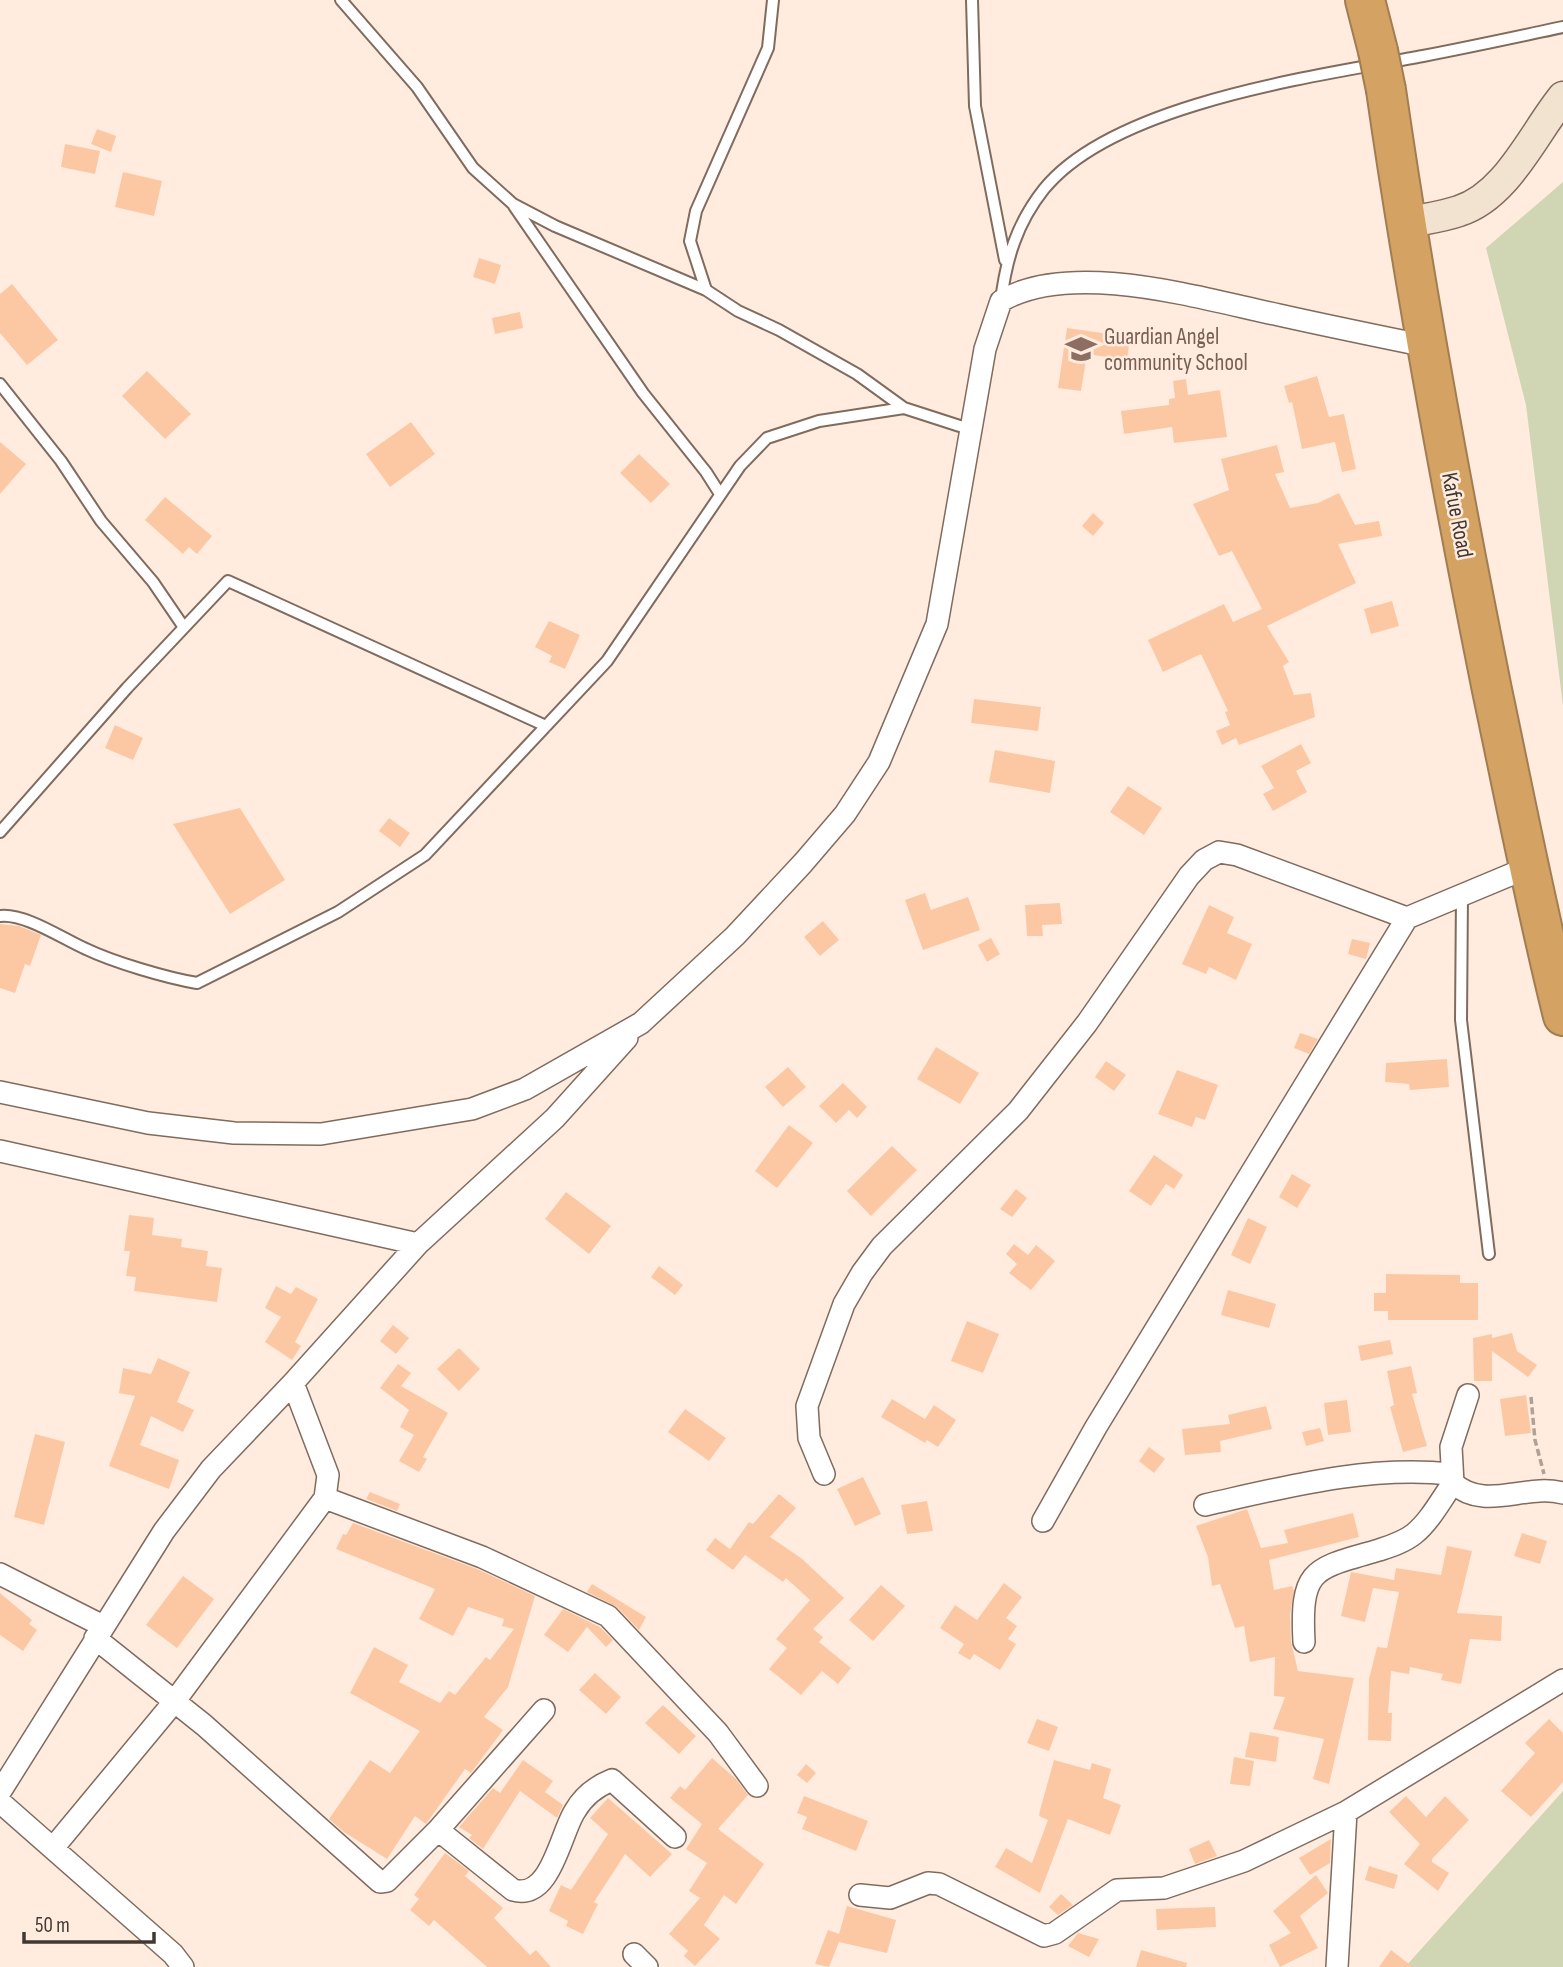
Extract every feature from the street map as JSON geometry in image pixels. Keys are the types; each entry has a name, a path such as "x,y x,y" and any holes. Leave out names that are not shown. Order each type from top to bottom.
{"highway":[{"name":"Kafue Road","path":"1362,4 1378,51 1387,90 1405,223 1426,346 1529,867 1563,1016"}],"street":[{"path":"1405,223 1461,211 1488,195 1508,174 1563,97"},
{"path":"0,1792 164,1531 211,1469 293,1383 418,1244 555,1118 640,1023 735,936 845,814 879,762 937,624 969,429 985,349 1001,301 1021,289 1083,282 1168,291 1426,346"},
{"path":"824,1474 809,1438 807,1406 844,1304 862,1273 882,1246 1018,1111 1087,1023 1189,876 1204,860 1219,852 1237,855 1407,918"},
{"path":"1043,1521 1096,1427 1407,918 1529,867"},
{"path":"0,1092 148,1123 234,1133 321,1134 472,1109 525,1089 640,1023"},
{"path":"525,1089 543,1086 552,1091 558,1099 555,1118"},
{"path":"0,1151 418,1244"},
{"path":"53,1848 174,1702 325,1498 328,1475 293,1383"},
{"path":"1304,1642 1303,1608 1307,1587 1316,1572 1329,1564 1396,1545 1413,1535 1452,1478 1451,1447 1468,1395"},
{"path":"1205,1504 1352,1475 1395,1471 1452,1478 1464,1493 1481,1498 1556,1491"},
{"path":"325,1498 482,1557 608,1616 718,1733 757,1786"},
{"path":"0,1574 99,1632 174,1702 380,1882 387,1881 438,1830 544,1710"},
{"path":"860,1895 890,1898 928,1883 939,1884 1044,1936 1055,1933 1117,1891 1164,1888 1244,1861 1346,1812 1563,1680"},
{"path":"438,1830 513,1890 520,1892 530,1891 550,1871 574,1812 600,1784 612,1780 675,1837"},
{"path":"0,1802 173,1954 183,1967"},
{"path":"1337,1967 1346,1812"}],"lane":[{"path":"341,0 417,87 473,167 513,204 643,393 706,472 720,494"},
{"path":"706,290 690,241 696,211 768,48 773,0"},
{"path":"972,0 975,106 1005,263 1001,301"},
{"path":"1005,263 1026,215 1045,187 1098,146 1163,114 1360,67 1563,27"},
{"path":"513,204 555,226 706,290 738,311 779,330 857,374 904,408 969,429"},
{"path":"0,384 61,461 101,521 153,582 183,626"},
{"path":"0,916 9,915 51,931 88,951 197,983 338,912 425,855 607,661 740,466 767,438 818,421 904,408"},
{"path":"0,832 183,626 220,586 228,581 546,726"},
{"path":"1462,894 1461,1020 1489,1254"}],"path":[{"path":"1531,1397 1535,1440 1556,1491"}],"green space":[{"path":"1563,182 1563,706 1526,405 1486,248"},
{"path":"1563,1791 1563,1967 1405,1967"}],"building":[{"path":"97,129 116,136 111,152 91,144"},
{"path":"65,144 100,151 95,174 61,167"},
{"path":"123,172 162,181 154,216 115,207"},
{"path":"479,258 501,265 495,284 473,277"},
{"path":"12,284 58,340 27,365 0,333 0,294"},
{"path":"520,312 523,328 495,334 492,318"},
{"path":"1067,328 1130,337 1127,360 1087,354 1081,391 1058,388"},
{"path":"147,371 191,414 165,439 122,396"},
{"path":"1317,376 1329,417 1344,414 1356,469 1342,472 1335,442 1302,449 1292,402 1289,403 1284,386"},
{"path":"1186,379 1188,395 1220,390 1227,437 1174,443 1172,427 1124,434 1121,411 1169,405 1169,399 1175,398 1173,381"},
{"path":"411,422 435,454 390,487 366,454"},
{"path":"0,442 26,464 0,494"},
{"path":"1277,445 1284,472 1275,474 1290,508 1318,503 1339,493 1355,525 1379,521 1382,536 1338,544 1356,583 1267,626 1289,662 1283,666 1294,695 1311,693 1315,717 1239,745 1236,738 1222,745 1216,731 1230,725 1225,712 1228,711 1201,654 1163,672 1148,640 1224,604 1233,622 1262,609 1232,551 1219,556 1193,504 1229,490 1221,459"},
{"path":"639,454 670,484 651,503 620,473"},
{"path":"165,497 212,536 197,554 189,547 183,554 145,520"},
{"path":"1093,513 1104,523 1093,536 1082,526"},
{"path":"1392,601 1399,626 1371,634 1364,609"},
{"path":"549,621 580,635 565,669 549,662 552,656 535,647"},
{"path":"974,699 1041,707 1038,731 971,723"},
{"path":"115,725 143,738 133,760 105,748"},
{"path":"1301,744 1311,763 1296,771 1307,792 1273,811 1263,794 1274,788 1261,766"},
{"path":"995,750 1055,761 1050,793 989,782"},
{"path":"1128,786 1162,808 1144,835 1110,812"},
{"path":"240,808 285,880 230,914 173,824"},
{"path":"389,818 410,833 400,847 379,831"},
{"path":"925,893 931,910 968,897 980,930 923,950 905,900"},
{"path":"1060,903 1062,924 1042,925 1043,936 1027,936 1025,905"},
{"path":"1209,905 1234,917 1227,933 1252,944 1236,980 1209,967 1206,974 1182,964"},
{"path":"823,921 839,940 820,956 804,937"},
{"path":"0,924 19,926 41,935 30,966 25,964 15,993 0,988"},
{"path":"991,938 1000,954 987,962 978,945"},
{"path":"1352,939 1370,943 1366,959 1348,954"},
{"path":"1300,1033 1318,1039 1309,1054 1294,1048"},
{"path":"936,1047 979,1073 960,1104 917,1079"},
{"path":"1447,1059 1449,1087 1410,1090 1409,1084 1385,1082 1386,1063"},
{"path":"1106,1061 1126,1075 1114,1091 1095,1077"},
{"path":"788,1067 806,1087 783,1107 765,1087"},
{"path":"1177,1070 1218,1085 1205,1120 1196,1117 1192,1127 1158,1114"},
{"path":"843,1083 867,1107 857,1118 849,1110 836,1123 819,1106"},
{"path":"789,1125 813,1143 777,1188 755,1171"},
{"path":"892,1146 917,1170 871,1216 847,1191"},
{"path":"1154,1155 1183,1175 1174,1189 1166,1184 1151,1206 1129,1191"},
{"path":"1292,1174 1311,1185 1297,1208 1279,1197"},
{"path":"1016,1189 1027,1198 1012,1217 1000,1209"},
{"path":"566,1192 611,1226 589,1254 545,1219"},
{"path":"129,1215 154,1218 152,1235 182,1239 181,1247 208,1251 206,1266 222,1268 217,1302 134,1291 136,1277 126,1276 130,1251 124,1251"},
{"path":"1248,1218 1267,1227 1250,1264 1231,1255"},
{"path":"1014,1244 1028,1255 1036,1245 1055,1261 1031,1290 1009,1273 1017,1264 1006,1254"},
{"path":"659,1266 683,1285 675,1295 651,1277"},
{"path":"1386,1274 1460,1275 1460,1283 1478,1283 1478,1320 1388,1320 1388,1311 1374,1311 1374,1293 1386,1293"},
{"path":"276,1286 291,1294 296,1287 318,1299 295,1342 301,1346 292,1360 265,1342 281,1317 265,1308"},
{"path":"1228,1290 1276,1304 1269,1328 1221,1315"},
{"path":"967,1321 999,1334 983,1373 951,1361"},
{"path":"393,1325 409,1338 396,1354 380,1341"},
{"path":"1512,1333 1517,1351 1537,1365 1528,1377 1492,1351 1492,1381 1474,1381 1473,1338 1492,1334 1492,1338"},
{"path":"1390,1340 1393,1354 1361,1361 1358,1346"},
{"path":"459,1348 480,1369 459,1391 437,1369"},
{"path":"158,1358 190,1372 177,1402 194,1410 183,1432 151,1416 140,1445 179,1460 169,1489 109,1466 135,1396 119,1393 123,1368 151,1374"},
{"path":"398,1364 411,1373 401,1386 448,1413 423,1457 427,1459 419,1472 399,1461 414,1435 400,1427 409,1410 380,1388"},
{"path":"1411,1366 1417,1393 1412,1394 1427,1446 1403,1452 1390,1407 1394,1405 1387,1371"},
{"path":"1526,1395 1531,1433 1505,1436 1500,1399"},
{"path":"892,1399 925,1419 934,1405 956,1420 938,1447 927,1440 925,1443 881,1417"},
{"path":"1347,1400 1351,1432 1328,1435 1324,1403"},
{"path":"1266,1406 1272,1429 1220,1441 1221,1452 1185,1455 1182,1429 1230,1424 1228,1415"},
{"path":"685,1409 726,1438 709,1461 668,1432"},
{"path":"1320,1428 1324,1441 1306,1446 1302,1432"},
{"path":"35,1434 65,1442 44,1525 14,1517"},
{"path":"1149,1447 1165,1459 1154,1473 1139,1461"},
{"path":"863,1477 881,1514 855,1526 837,1489"},
{"path":"370,1492 400,1504 397,1511 366,1499"},
{"path":"779,1494 796,1508 770,1537 801,1558 844,1598 813,1629 823,1637 819,1642 851,1668 838,1684 822,1671 801,1695 769,1669 787,1648 776,1639 810,1600 786,1578 783,1582 745,1555 733,1570 706,1550 715,1538 730,1549 749,1522 753,1524"},
{"path":"927,1501 933,1531 907,1534 901,1505"},
{"path":"1247,1509 1261,1548 1288,1543 1284,1530 1353,1513 1359,1537 1269,1560 1274,1590 1292,1586 1294,1591 1290,1615 1291,1642 1298,1671 1354,1678 1329,1784 1313,1779 1324,1739 1273,1729 1285,1697 1274,1696 1275,1657 1250,1662 1244,1626 1235,1628 1220,1584 1212,1586 1208,1557 1196,1526"},
{"path":"353,1523 477,1569 535,1596 508,1687 484,1717 503,1730 471,1773 465,1769 426,1824 415,1816 387,1859 344,1832 329,1819 370,1760 390,1773 420,1731 350,1693 374,1647 408,1665 399,1682 440,1703 449,1691 455,1695 486,1657 490,1660 514,1629 502,1626 504,1619 468,1607 453,1636 419,1619 435,1589 336,1549 343,1534 346,1535"},
{"path":"1522,1533 1547,1541 1540,1564 1514,1556"},
{"path":"1447,1546 1472,1551 1457,1613 1502,1616 1501,1641 1470,1639 1461,1684 1441,1680 1443,1674 1410,1667 1409,1674 1391,1671 1388,1713 1392,1713 1391,1741 1368,1740 1369,1679 1377,1647 1387,1648 1399,1592 1373,1588 1365,1622 1341,1616 1351,1572 1394,1580 1396,1568 1441,1575"},
{"path":"183,1576 214,1599 177,1648 146,1625"},
{"path":"1004,1583 1022,1597 1006,1618 1017,1626 1008,1639 1016,1644 1000,1670 974,1654 970,1660 958,1653 964,1644 940,1628 955,1605 977,1620"},
{"path":"592,1584 646,1617 639,1630 617,1607 587,1592"},
{"path":"881,1585 905,1606 873,1641 849,1620"},
{"path":"0,1593 32,1620 29,1624 37,1630 23,1651 0,1635"},
{"path":"563,1609 600,1627 613,1640 606,1647 587,1627 568,1652 544,1635"},
{"path":"595,1673 621,1697 606,1714 579,1690"},
{"path":"663,1705 696,1736 679,1754 645,1723"},
{"path":"1037,1719 1058,1727 1049,1751 1027,1743"},
{"path":"1549,1719 1563,1733 1563,1782 1531,1817 1501,1791 1535,1753 1525,1743"},
{"path":"1250,1732 1279,1737 1276,1762 1245,1757"},
{"path":"1234,1757 1254,1761 1250,1786 1230,1784"},
{"path":"712,1758 736,1779 748,1795 718,1829 764,1864 736,1904 724,1895 704,1925 720,1939 695,1966 684,1956 688,1951 669,1934 700,1898 689,1891 707,1863 686,1849 702,1824 670,1798 680,1786 685,1790"},
{"path":"523,1760 553,1781 545,1792 563,1805 557,1818 520,1791 483,1849 469,1838 472,1835 459,1827 493,1788 500,1793"},
{"path":"1054,1760 1090,1770 1092,1763 1111,1769 1103,1798 1121,1805 1110,1835 1068,1819 1040,1893 995,1867 1006,1848 1032,1863 1048,1820 1039,1816"},
{"path":"806,1764 816,1773 807,1783 797,1775"},
{"path":"804,1796 868,1821 856,1851 802,1829 807,1817 797,1813"},
{"path":"1406,1796 1426,1817 1445,1796 1469,1820 1432,1859 1432,1862 1449,1873 1438,1891 1404,1864 1420,1844 1389,1812"},
{"path":"608,1798 672,1854 650,1877 625,1854 594,1902 598,1904 583,1934 566,1926 568,1921 549,1911 561,1885 571,1890 608,1834 590,1818"},
{"path":"1331,1839 1330,1863 1310,1875 1299,1858"},
{"path":"1209,1840 1217,1856 1195,1864 1189,1849"},
{"path":"445,1853 469,1871 465,1876 503,1908 494,1918 530,1955 536,1950 551,1967 487,1967 434,1920 429,1926 410,1910 419,1899 414,1895"},
{"path":"1369,1866 1398,1875 1394,1889 1365,1880"},
{"path":"1316,1875 1328,1893 1300,1916 1318,1948 1280,1967 1269,1945 1291,1933 1273,1911"},
{"path":"1061,1894 1073,1905 1058,1915 1049,1907"},
{"path":"847,1906 896,1920 887,1953 839,1942 829,1967 815,1964 828,1930 839,1934"},
{"path":"1215,1907 1216,1927 1157,1930 1156,1909"},
{"path":"1078,1933 1099,1939 1089,1957 1068,1946"},
{"path":"1141,1950 1187,1963 1186,1967 1136,1967"},
{"path":"1391,1950 1413,1967 1379,1967"}],"place":[{"name":"Guardian Angel community School","path":"1081,349"}]}
